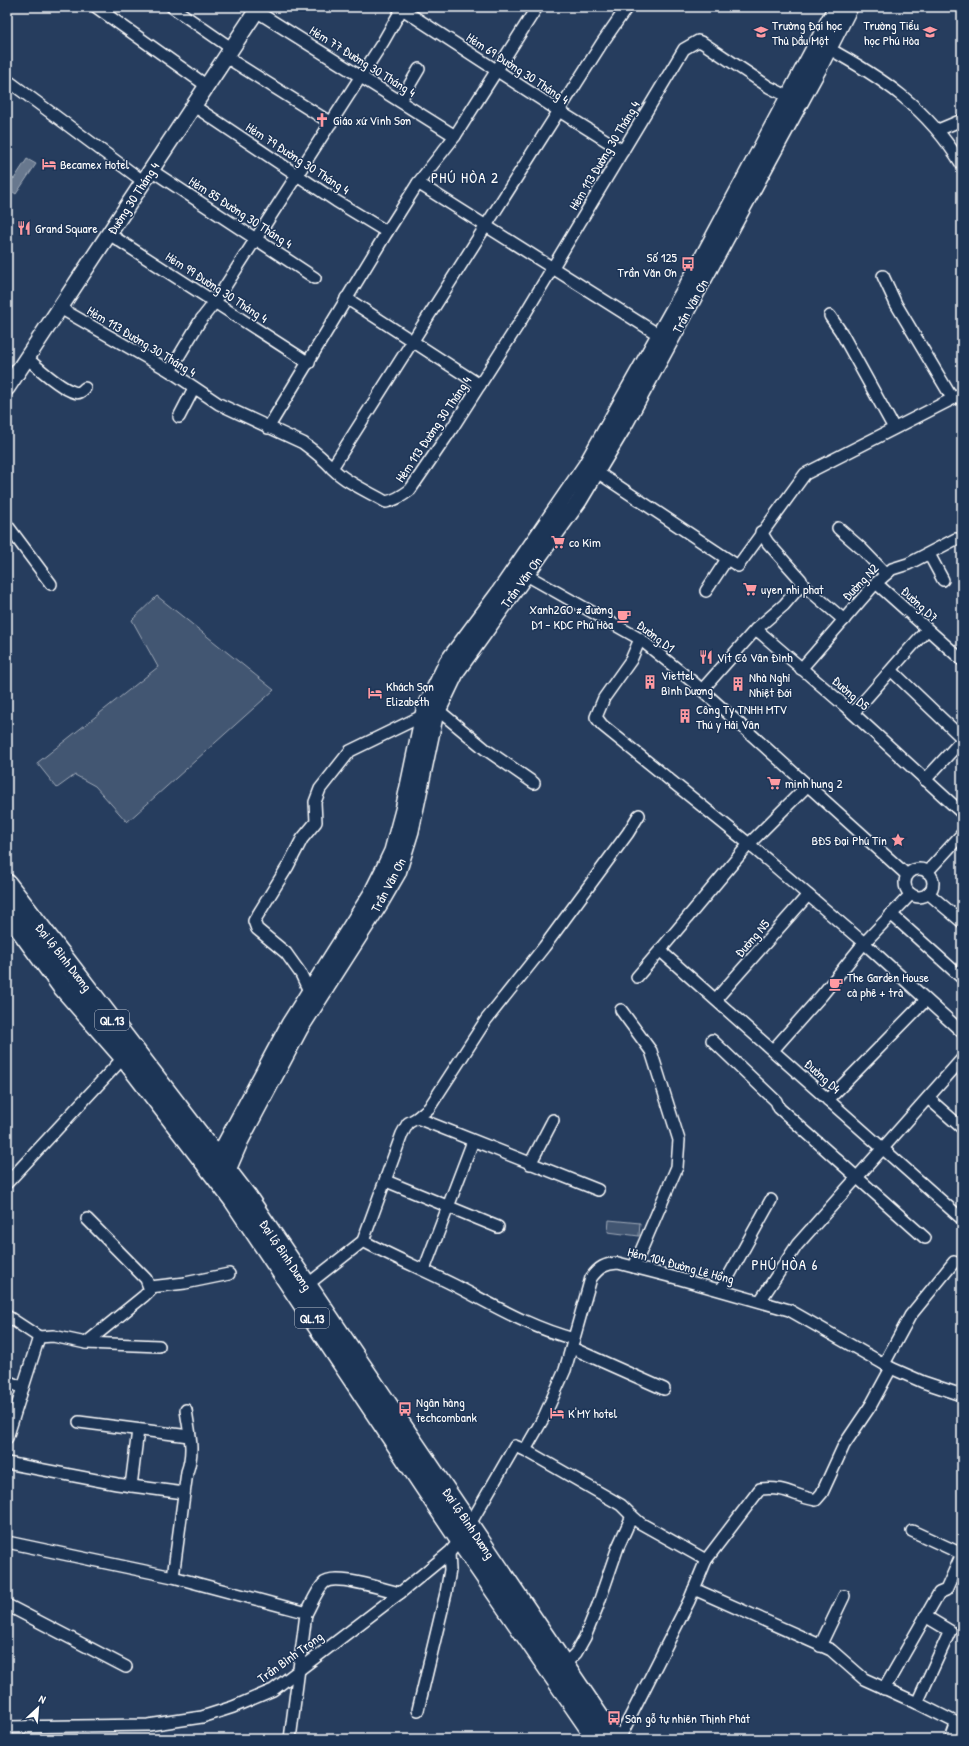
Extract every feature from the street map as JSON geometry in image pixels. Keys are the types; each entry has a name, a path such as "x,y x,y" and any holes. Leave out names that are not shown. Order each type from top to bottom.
{"highway":[{"name":"Đại lộ Bình Dương","path":"7,884 223,1164 307,1285 460,1539 563,1666 614,1739"},
{"name":"Đại lộ Bình Dương","path":"7,911 61,985 124,1057 233,1199 460,1539 597,1739"}],"street":[{"path":"96,7 207,86"},
{"path":"172,7 229,53 331,123"},
{"path":"332,468 412,340 627,7"},
{"name":"Trần Văn Ơn","path":"223,1164 270,1084 314,995 371,894 392,851 403,810 422,716 433,689 447,662 579,501 597,472 697,294 823,45 836,7"},
{"name":"Trần Văn Ơn","path":"314,995 380,904 398,873 411,831 438,710 462,663 521,572 586,465 660,335 789,97 850,7"},
{"path":"170,371 200,322 215,302 255,238 298,175 361,77 401,8"},
{"name":"Hẻm 69 Đường 30 Tháng 4","path":"401,8 623,151"},
{"path":"268,428 309,363 346,298 418,183 455,136 535,8"},
{"name":"Đường 30 Tháng 4","path":"7,388 258,9"},
{"name":"Hẻm 77 Đường 30 Tháng 4","path":"258,9 361,77 400,100 455,136"},
{"name":"Hẻm 113 Đường 30 Tháng 4","path":"60,308 170,371 219,404 303,443 348,480 386,502 400,498 410,490 480,385 684,49 698,41 703,43 769,87 789,97"},
{"path":"823,45 861,66 918,108 938,130 962,164"},
{"path":"400,100 419,68"},
{"name":"Hẻm 85 Đường 30 Tháng 4","path":"7,80 148,176 255,238 315,278"},
{"name":"Hẻm 79 Đường 30 Tháng 4","path":"194,106 387,232"},
{"path":"938,130 962,120"},
{"path":"418,183 660,335"},
{"name":"Hẻm 99 Đường 30 Tháng 4","path":"109,234 309,363"},
{"path":"597,472 738,566 761,532 805,474 957,396 896,304 883,276"},
{"path":"346,298 480,385"},
{"path":"830,316 841,332 894,428"},
{"path":"26,358 51,378 75,393 81,392 86,388"},
{"path":"179,417 194,388"},
{"path":"7,525 51,584"},
{"path":"838,528 862,549 886,574"},
{"path":"761,532 768,543 801,580 802,584 844,620"},
{"name":"Đường N2","path":"801,669 876,583 886,574 892,569 908,564 956,539"},
{"path":"929,554 942,580"},
{"path":"706,591 727,559"},
{"name":"Đường D1","path":"521,572 640,638 702,690 907,875"},
{"name":"Đường D7","path":"876,583 962,660"},
{"path":"702,690 756,629 784,605 802,584"},
{"name":"Đường D5","path":"756,629 853,713 962,813"},
{"path":"853,713 892,671 905,653 928,630"},
{"path":"640,638 631,660 604,698 596,717 602,725 750,844 864,943 962,1032"},
{"path":"892,671 962,739 925,780"},
{"path":"438,710 485,749 534,782"},
{"path":"314,995 286,953 257,929 254,921 288,866 302,839 316,822 315,802 320,789 350,751 422,716"},
{"path":"637,977 663,951 750,844 807,786"},
{"path":"307,1285 363,1241 402,1134 408,1123 429,1108 486,1020 544,947 628,833 639,815"},
{"path":"927,872 962,834"},
{"path":"918,869 927,872 932,882 928,893 919,896 911,894 905,885 907,875 918,869"},
{"path":"928,893 962,922"},
{"path":"773,1050 822,995 864,943 911,894"},
{"name":"Đường N5","path":"716,999 808,895"},
{"path":"891,914 962,978"},
{"name":"Đường D4","path":"663,951 962,1219"},
{"path":"828,1100 926,1000"},
{"path":"621,1010 651,1051 680,1140 677,1167 634,1267"},
{"path":"712,1040 776,1101 779,1108 925,1238"},
{"path":"7,1183 124,1057"},
{"path":"760,1301 797,1245 962,1059"},
{"path":"928,1098 962,1128"},
{"path":"417,1118 598,1190"},
{"path":"530,1164 552,1120"},
{"path":"424,1270 473,1141"},
{"path":"386,1181 498,1227"},
{"path":"721,1290 771,1200"},
{"path":"86,1343 150,1290 150,1286 146,1279 87,1219"},
{"path":"363,1241 424,1270 508,1314 664,1389"},
{"path":"619,1739 694,1589 706,1560 760,1489 784,1489 816,1500 822,1493 844,1445 871,1406 910,1316 954,1262"},
{"name":"Hẻm 104 Đường Lê Hồng","path":"525,1450 554,1397 573,1344 591,1278 598,1268 608,1264 618,1263 634,1267 789,1310 888,1366 923,1382 962,1394"},
{"path":"150,1286 185,1283 228,1274"},
{"path":"7,1316 39,1337 53,1336 86,1343 158,1346"},
{"path":"7,1438 10,1420 23,1388 39,1337"},
{"path":"7,1381 23,1388"},
{"path":"173,1577 187,1472 192,1460 192,1448 186,1410"},
{"path":"79,1422 190,1436"},
{"path":"131,1486 138,1430"},
{"path":"418,1710 450,1570 460,1539 515,1446 525,1450 621,1505 640,1523 706,1560"},
{"path":"7,1462 131,1486 184,1493"},
{"path":"563,1666 576,1653 584,1637 598,1605 618,1547 632,1516"},
{"path":"884,1689 939,1592 946,1590 962,1554 912,1531"},
{"name":"Trần Bình Trọng","path":"7,1727 148,1725 202,1717 233,1707 273,1690 400,1593 460,1539"},
{"path":"7,1542 173,1577 306,1614"},
{"path":"290,1739 306,1614 323,1583 332,1580 345,1580 400,1593"},
{"path":"694,1589 830,1650 864,1679 955,1722 956,1726 951,1739"},
{"path":"820,1646 844,1596"},
{"path":"7,1605 126,1668"},
{"path":"917,1703 950,1631 925,1616"}],"shaded area":[{"path":"27,159 36,164 16,194 7,188 7,175 14,179"},
{"path":"157,596 274,690 127,822 95,786 75,775 57,788 37,763 158,667 132,620"},
{"path":"609,1220 640,1223 639,1236 608,1232"}],"place":[{"name":"Trường Đại học Thủ Dầu Một","path":"761,32"},
{"name":"Trường Tiểu học Phú Hòa","path":"930,32"},
{"name":"Giáo xứ Vinh Sơn","path":"322,120"},
{"name":"Becamex Hotel","path":"49,164"},
{"name":"Grand Square","path":"24,228"},
{"name":"Số 125 Trần Văn Ơn","path":"688,264"},
{"name":"co Kim","path":"558,542"},
{"name":"uyen nhi phat","path":"750,589"},
{"name":"Xanh2GO # đường D1 - KDC Phú Hòa","path":"624,616"},
{"name":"Vịt Cỏ Vân Đình","path":"706,657"},
{"name":"Viettel Bình Dương","path":"650,682"},
{"name":"Nhà Nghỉ Nhiệt Đới","path":"738,684"},
{"name":"Khách Sạn Elizabeth","path":"375,693"},
{"name":"Công Ty TNHH MTV Thú y Hải Vân","path":"685,716"},
{"name":"minh hung 2","path":"774,783"},
{"name":"BĐS Đại Phú Tín","path":"898,840"},
{"name":"The Garden House cà phê + trà","path":"836,984"},
{"name":"Ngân hàng techcombank","path":"405,1409"},
{"name":"K'MY hotel","path":"557,1413"},
{"name":"Sàn gỗ tự nhiên Thịnh Phát","path":"614,1718"}],"district":[{"name":"PHÚ HÒA 2","path":"465,177"},
{"name":"PHÚ HÒA 6","path":"785,1264"}]}
